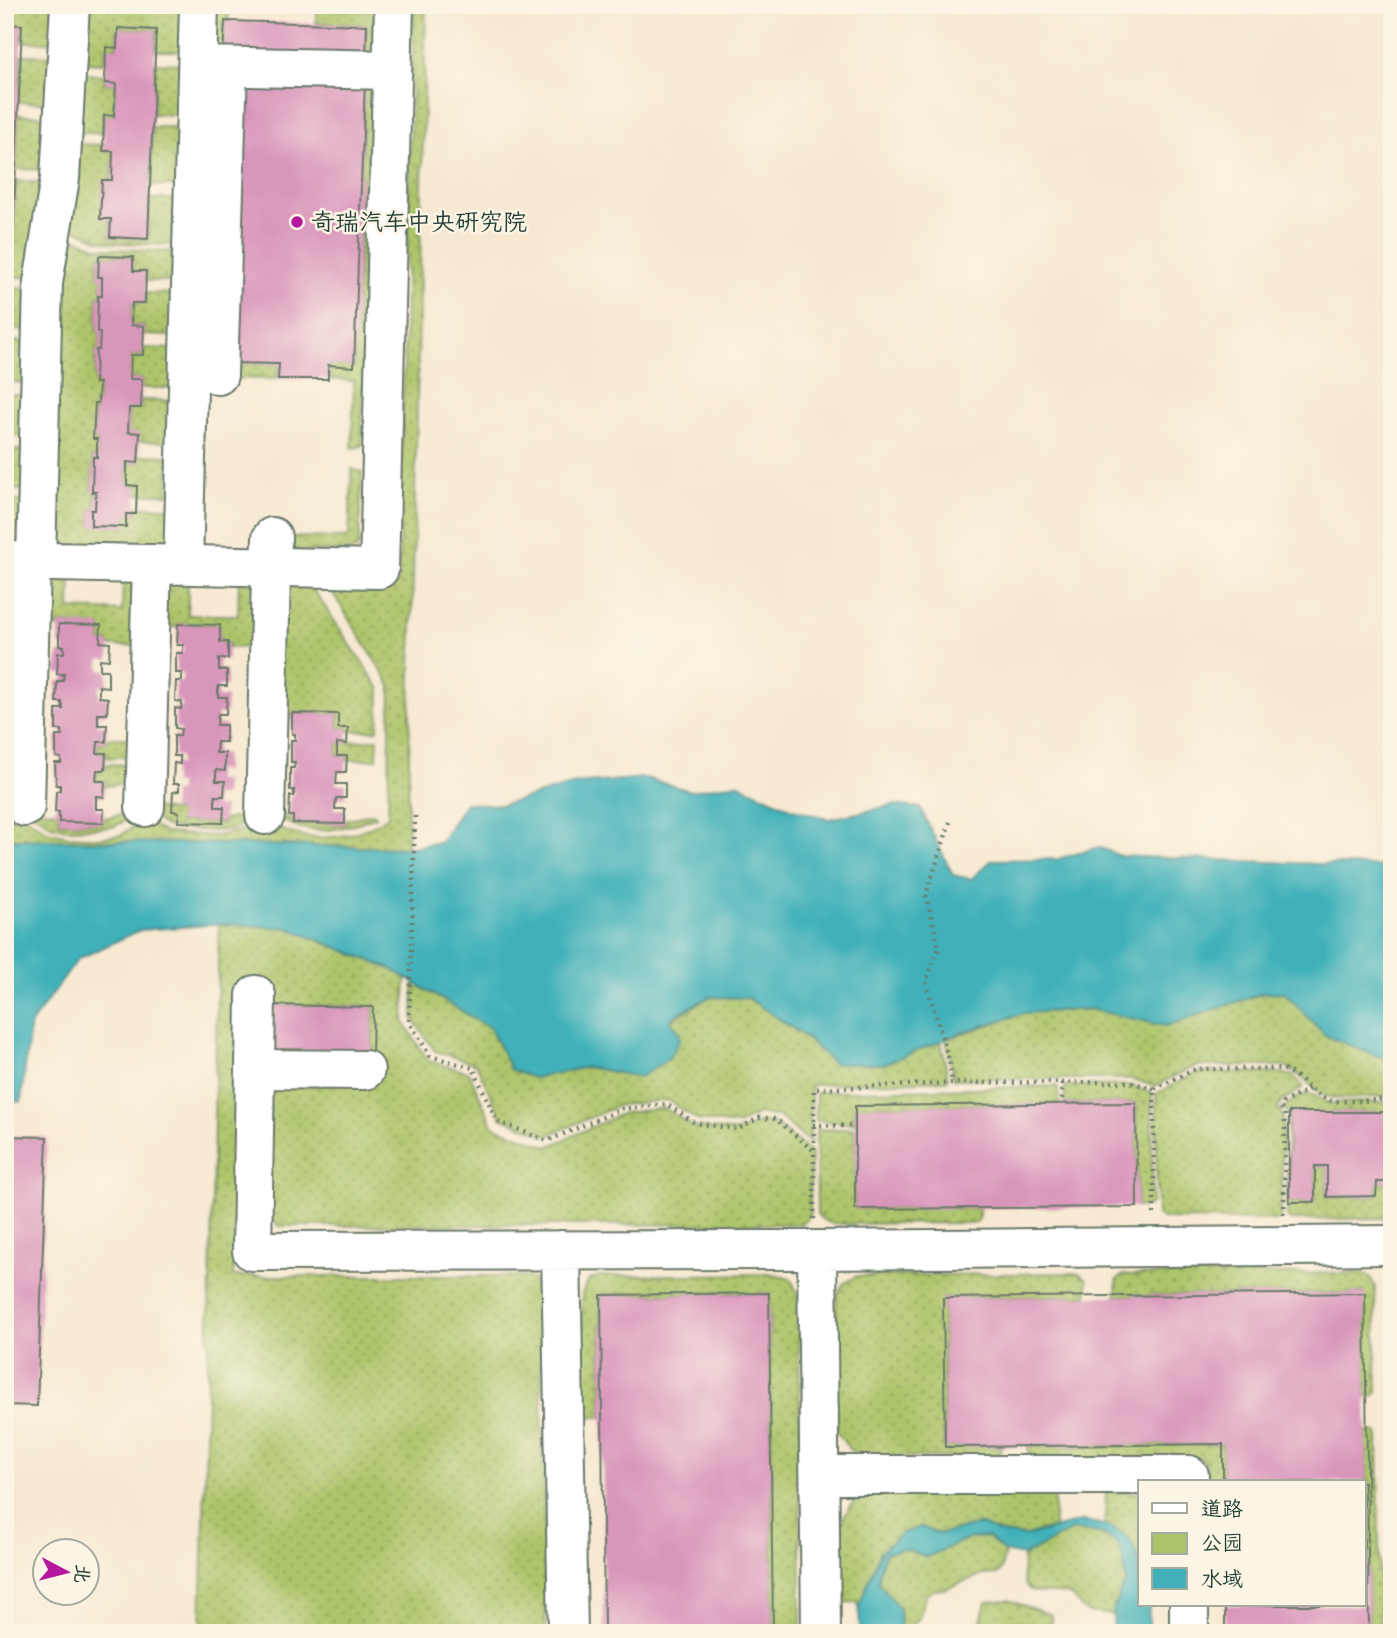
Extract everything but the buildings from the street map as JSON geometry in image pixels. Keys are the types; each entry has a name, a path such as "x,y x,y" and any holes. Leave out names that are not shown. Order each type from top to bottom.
{"lane":[{"path":"25,807 24,561 43,283 60,178 70,5"},
{"path":"199,5 213,66 218,375"},
{"path":"24,561 167,564 272,552 379,569 367,459 394,5"},
{"path":"213,66 392,70"},
{"path":"145,807 213,66"},
{"path":"265,815 272,552"},
{"path":"256,995 252,1251 1392,1245"},
{"path":"255,1069 365,1070"},
{"path":"561,1250 568,1633"},
{"path":"817,1250 821,1633"},
{"path":"820,1475 1189,1475 1189,1480"},
{"path":"1189,1606 1189,1633"}],"path":[{"path":"415,816 409,1021 430,1056 473,1068 497,1121 547,1142 622,1109 666,1104 695,1123 738,1129 759,1118 776,1119 814,1151"},
{"path":"950,822 926,895 939,948 926,982 949,1060 952,1083"},
{"path":"817,1250 814,1223 814,1088 952,1083 1130,1082 1154,1090 1196,1069 1283,1069 1294,1073 1309,1089 1330,1101 1392,1099"},
{"path":"1062,1083 1062,1101"},
{"path":"1284,1219 1285,1114 1281,1108 1283,1103 1309,1089"},
{"path":"1153,1247 1154,1090"},
{"path":"813,1125 851,1126"}],"green space":[{"path":"5,5 55,5 53,42 21,42 22,25 5,24"},
{"path":"90,5 179,5 184,8 182,51 156,51 156,30 118,28 117,48 106,47 105,63 82,62 85,8"},
{"path":"212,5 228,5 229,21 225,21 223,54 366,58 367,25 316,23 317,12 320,9 371,10 374,13 373,60 210,58"},
{"path":"414,5 426,5 407,848 5,839 5,819 25,816 47,831 99,838 121,835 139,822 145,821 165,833 218,836 270,823 298,835 330,837 361,830 388,816 391,686 329,587 332,584 394,585 398,582"},
{"path":"21,55 52,56 51,103 19,102"},
{"path":"155,63 182,64 180,115 153,114"},
{"path":"81,74 105,75 104,83 116,84 114,116 104,116 103,133 78,133"},
{"path":"237,77 372,80 369,212 360,213 365,80 230,363 279,364 278,376 275,379 229,378"},
{"path":"18,115 50,116 46,170 16,169"},
{"path":"153,127 180,127 178,186 150,185"},
{"path":"77,144 103,145 103,151 113,151 110,237 148,239 150,199 177,199 176,245 115,243 100,240 65,225"},
{"path":"16,181 45,183 31,277 12,277 12,267 5,266 5,233 13,233"},
{"path":"360,225 368,227 362,446 352,448 354,381 330,379 328,365 354,366"},
{"path":"63,233 98,248 176,252 176,281 146,281 146,272 133,271 133,257 99,256 98,276 102,277 102,296 98,296 97,331 100,332 99,350 96,350 95,383 99,383 93,438 97,439 97,457 93,457 92,491 96,492 95,510 91,510 91,525 125,527 126,514 136,514 137,507 169,507 172,548 50,548"},
{"path":"11,288 30,289 29,330 9,330 10,321 5,320 5,298"},
{"path":"146,293 175,294 173,336 144,335 144,326 131,325 132,303 145,303"},
{"path":"9,341 28,342 28,383 7,382 5,350 8,350"},
{"path":"143,348 173,349 173,388 141,388 142,379 130,379 131,355 143,355"},
{"path":"7,394 28,395 27,436 5,436"},
{"path":"141,400 173,401 171,442 139,441 128,432 129,408 141,408"},
{"path":"5,450 27,450 26,490 5,489"},
{"path":"139,455 170,456 169,494 137,494 137,486 127,485 127,462 138,463"},
{"path":"352,469 362,472 359,545 355,551 283,552 281,537 349,536"},
{"path":"5,501 25,501 28,539 5,545"},
{"path":"71,576 70,609 122,611 123,581 133,581 142,646 110,646 109,643 100,642 101,626 59,624 59,627 40,629 42,579"},
{"path":"188,579 188,615 238,615 239,580 257,581 260,648 229,647 228,642 220,642 219,625 178,624 178,627 169,627 168,631 161,584"},
{"path":"278,586 311,586 380,689 378,730 348,731 348,728 338,728 338,714 292,713 289,720 276,719"},
{"path":"107,738 137,738 138,756 107,758 106,753 97,753 98,742 106,742"},
{"path":"378,739 377,759 347,760 347,756 337,756 337,743"},
{"path":"106,764 137,765 138,782 105,786 105,781 96,781 97,770 105,770"},
{"path":"154,808 179,812 179,822 223,823 224,820 252,814 260,818 219,831 183,829 165,827 148,813"},
{"path":"30,810 59,812 59,823 103,823 104,818 136,811 138,814 113,827 67,829 51,825"},
{"path":"270,813 284,814 288,819 293,816 294,823 344,824 345,820 373,813 376,816 336,829 310,830 297,827"},
{"path":"219,924 288,928 391,969 406,978 404,1022 428,1061 469,1072 493,1126 548,1147 623,1113 665,1108 694,1127 738,1132 760,1122 774,1123 811,1152 810,1214 806,1221 800,1224 279,1226 268,1216 270,1093 276,1087 372,1083 373,1007 273,1005 239,990 233,1276 518,1276 533,1279 540,1294 546,1633 201,1633"},
{"path":"414,983 490,1028 511,1070 534,1078 587,1067 618,1073 678,1030 670,1021 709,997 748,998 803,1036 834,1064 941,1041 948,1078 811,1085 810,1143 778,1116 758,1114 737,1125 697,1120 668,1100 620,1105 547,1136 501,1117 476,1064 435,1051 413,1019"},
{"path":"1284,992 1326,1036 1377,1056 1392,1058 1392,1096 1330,1097 1283,1066 1196,1066 1155,1086 1131,1079 954,1079 946,1039 1024,1013 1090,1009 1166,1026 1263,993"},
{"path":"1197,1072 1282,1073 1293,1076 1303,1086 1282,1101 1278,1108 1283,1115 1281,1216 1278,1220 1163,1219 1157,1215 1156,1094"},
{"path":"1130,1085 1152,1093 1152,1203 1148,1206 1137,1207 1136,1103 1064,1104 1065,1086"},
{"path":"1057,1086 1060,1104 855,1106 854,1123 816,1121 818,1092"},
{"path":"1308,1093 1329,1103 1392,1102 1392,1112 1289,1113 1289,1202 1315,1202 1315,1166 1327,1166 1327,1197 1376,1196 1377,1182 1392,1182 1392,1218 1290,1220 1287,1216 1288,1113 1283,1108"},
{"path":"855,1128 855,1209 979,1208 979,1219 975,1223 833,1224 823,1220 817,1214 816,1130"},
{"path":"1079,1273 1087,1279 1087,1296 943,1298 944,1447 1001,1446 1000,1453 995,1457 867,1457 850,1450 837,1432 836,1297 843,1284 857,1276"},
{"path":"1363,1273 1370,1277 1375,1286 1377,1392 1374,1396 1366,1396 1364,1293 1116,1296 1117,1280 1123,1275"},
{"path":"769,1274 791,1279 799,1297 801,1633 773,1633 769,1293 601,1295 602,1417 588,1417 582,1410 582,1293 589,1280 600,1276"},
{"path":"1366,1432 1378,1435 1380,1633 1369,1633"},
{"path":"1223,1444 1223,1480 1207,1480 1206,1464 1193,1457 1031,1458 1028,1455 1028,1447"},
{"path":"1054,1492 1054,1527 1026,1536 1000,1533 980,1524 941,1534 920,1527 880,1552 859,1606 857,1602 839,1603 839,1527 850,1506 867,1494"},
{"path":"1106,1492 1138,1492 1138,1558 1105,1524"},
{"path":"1072,1530 1100,1533 1117,1543 1126,1577 1113,1614 1089,1612 1070,1596 1036,1592 1025,1585 1023,1556"},
{"path":"987,1537 1005,1552 1001,1570 997,1574 982,1575 944,1589 933,1590 926,1595 919,1618 901,1631 899,1608 878,1583 885,1553 904,1549 927,1557 967,1539"},
{"path":"1008,1600 1051,1615 1051,1633 978,1633 986,1602"}],"water":[{"path":"645,778 691,791 737,783 793,809 830,819 894,805 920,808 953,875 971,879 992,860 1058,859 1099,847 1120,856 1392,867 1392,1058 1377,1056 1326,1036 1284,992 1263,993 1166,1026 1090,1009 1024,1013 966,1031 884,1064 834,1064 803,1035 748,998 709,997 675,1015 670,1021 678,1030 680,1040 668,1059 640,1077 587,1067 534,1078 511,1070 490,1028 391,969 288,928 222,924 140,930 78,959 30,1025 21,1102 5,1100 5,839 407,848 440,842 465,803 502,805 575,784"},
{"path":"1084,1521 1117,1530 1134,1547 1138,1558 1138,1606 1149,1606 1149,1633 1112,1633 1114,1606 1126,1581 1124,1561 1117,1543 1100,1533 1072,1530 1023,1556 1005,1552 987,1537 967,1539 927,1557 904,1549 885,1553 879,1571 879,1583 899,1608 900,1633 860,1633 859,1606 880,1552 902,1533 920,1527 941,1534 980,1524 1000,1533 1026,1536"}],"place":[{"name":"奇瑞汽车中央研究院","path":"297,222"}]}
